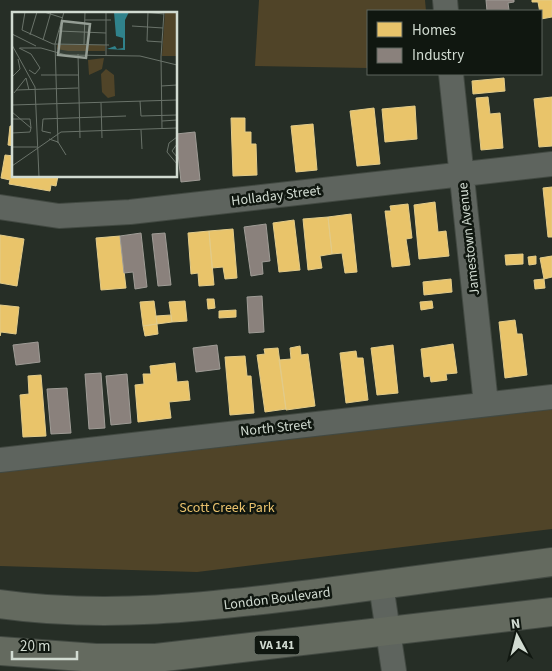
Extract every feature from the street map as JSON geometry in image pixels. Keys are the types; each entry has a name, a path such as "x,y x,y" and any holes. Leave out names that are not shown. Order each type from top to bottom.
{"main road":[{"name":"London Boulevard","path":"0,604 89,611 144,611 211,607 552,562"},
{"name":"VA 141","path":"0,651 96,658 156,658 552,612"}],"street":[{"name":"Jamestown Avenue","path":"452,75 486,404"},
{"name":"Holladay Street","path":"0,207 59,216 130,212 552,164"},
{"name":"North Street","path":"0,460 552,397"},
{"path":"381,585 394,671"}],"green space":[{"path":"259,0 425,0 426,10 367,10 367,68 255,66"},
{"name":"Scott Creek Park","path":"552,409 552,529 197,572 0,566 0,471"}],"building: Homes":[{"path":"532,0 552,0 552,17 542,19 542,10 539,10 538,2 532,2"},
{"path":"504,78 505,91 473,94 472,81"},
{"path":"488,97 490,114 500,113 503,148 481,150 476,98"},
{"path":"552,97 552,146 539,147 534,99"},
{"path":"415,106 417,139 385,142 382,109"},
{"path":"374,108 380,164 357,166 350,111"},
{"path":"231,118 245,118 245,132 251,132 251,144 256,144 257,175 233,176"},
{"path":"313,124 317,170 296,172 291,126"},
{"path":"10,126 12,126 12,146 8,145"},
{"path":"5,155 12,156 12,178 58,178 56,186 51,185 50,191 9,184 10,180 1,178"},
{"path":"552,187 552,237 548,237 543,188"},
{"path":"435,202 438,232 446,231 449,256 419,259 414,205"},
{"path":"408,204 412,238 406,239 410,265 392,267 385,211 391,211 390,206"},
{"path":"351,214 357,272 345,273 342,253 332,254 328,217"},
{"path":"328,217 332,254 320,256 322,268 308,270 303,219"},
{"path":"294,220 300,270 279,272 273,223"},
{"path":"233,229 237,278 225,279 223,267 212,268 209,231"},
{"path":"209,231 214,285 199,286 198,273 191,274 188,233"},
{"path":"0,235 24,239 17,286 0,283"},
{"path":"120,236 126,288 101,290 96,238"},
{"path":"523,254 523,264 506,265 505,255"},
{"path":"536,256 536,264 529,265 528,257"},
{"path":"552,256 552,277 544,279 540,258"},
{"path":"451,279 452,292 424,295 423,282"},
{"path":"544,279 545,288 535,289 534,280"},
{"path":"207,299 214,299 215,308 208,309"},
{"path":"154,301 157,324 143,326 140,302"},
{"path":"185,301 187,321 172,322 169,302"},
{"path":"432,301 433,308 421,310 420,302"},
{"path":"0,305 19,307 16,334 1,332 0,336"},
{"path":"236,310 236,317 219,318 219,311"},
{"path":"171,315 172,322 157,324 156,316"},
{"path":"515,320 517,334 522,334 527,375 505,378 499,322"},
{"path":"157,324 158,334 145,336 143,326"},
{"path":"453,344 457,373 446,374 447,380 431,382 430,376 424,377 421,349"},
{"path":"393,345 398,393 377,395 371,348"},
{"path":"300,346 301,355 308,354 315,406 286,410 279,360 291,359 290,348"},
{"path":"278,348 286,409 265,412 257,355 265,354 264,349"},
{"path":"356,351 357,358 363,358 368,400 346,403 340,353"},
{"path":"245,356 247,376 251,376 254,413 230,415 225,357"},
{"path":"175,363 177,382 188,381 190,400 169,402 171,418 138,422 135,385 144,384 143,374 151,374 150,366"},
{"path":"41,375 46,436 23,437 20,395 29,394 28,376"}],"building: Industry":[{"path":"486,0 514,0 514,2 508,3 509,10 487,10"},
{"path":"195,132 200,180 181,182 178,134"},
{"path":"266,224 270,261 262,262 263,274 251,276 244,227"},
{"path":"141,233 147,287 135,289 133,272 124,273 120,236"},
{"path":"165,233 171,285 158,286 152,234"},
{"path":"262,296 264,332 249,333 247,297"},
{"path":"38,342 40,362 16,365 13,345"},
{"path":"217,345 220,369 196,372 193,348"},
{"path":"101,373 105,428 89,429 85,374"},
{"path":"127,374 131,423 111,425 106,376"},
{"path":"67,388 71,433 51,434 47,389"}]}
